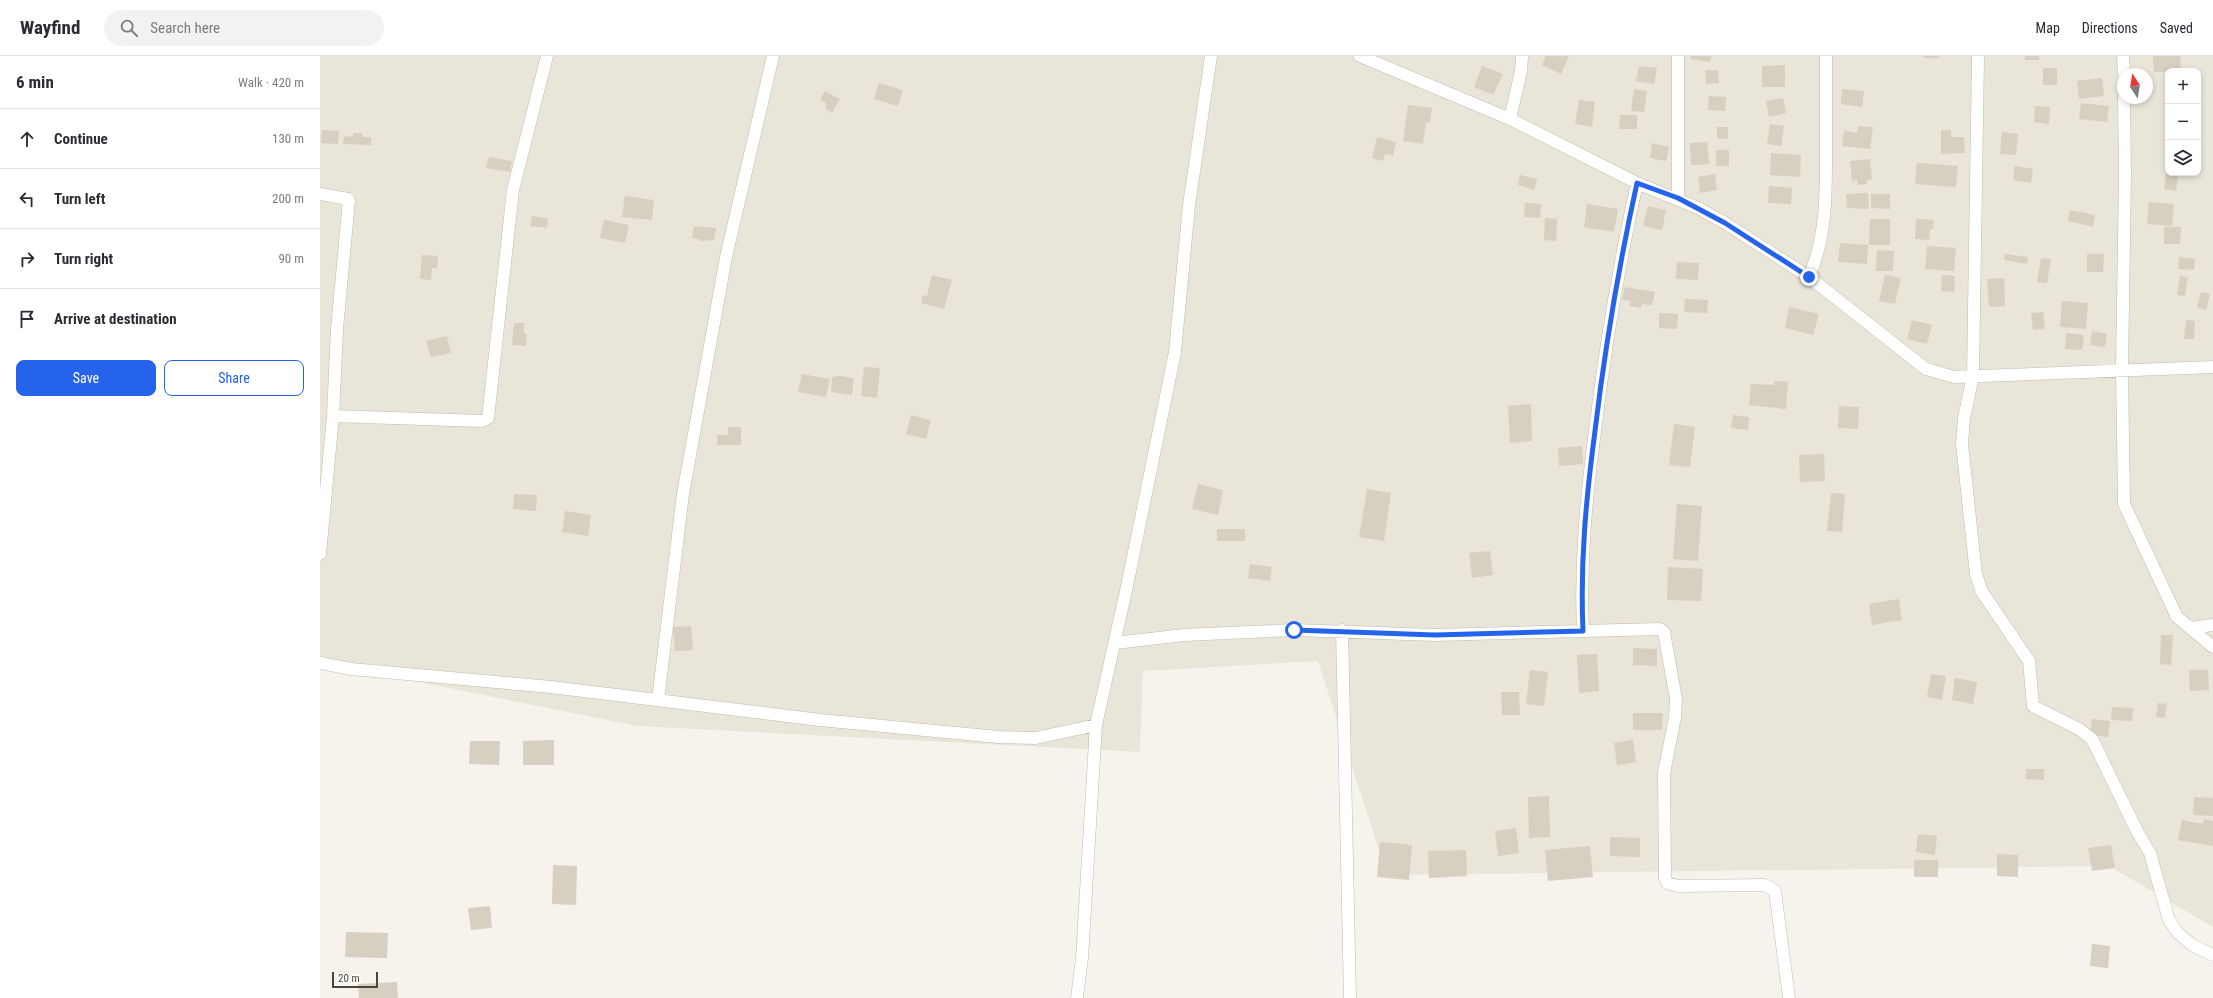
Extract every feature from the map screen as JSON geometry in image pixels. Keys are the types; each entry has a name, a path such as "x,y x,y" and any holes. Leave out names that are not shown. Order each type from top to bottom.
{"street":[{"path":"333,416 482,421 488,418 513,190 547,56"},
{"path":"658,700 684,486 726,257 773,56"},
{"path":"1076,998 1082,958 1096,725 1175,352 1189,205 1211,56"},
{"path":"1360,56 1510,119 1637,183 1678,198 1725,223 1809,277 1926,369 1954,377 2213,367"},
{"path":"1510,119 1521,71 1522,56"},
{"path":"1678,56 1678,198"},
{"path":"1809,277 1817,258 1824,227 1826,56"},
{"path":"1978,56 1973,376 1964,418 1962,444 1974,558 1979,585 2029,661 2033,706 2079,729 2092,739 2137,831 2150,853 2169,920 2178,933 2192,945 2213,955"},
{"path":"2124,56 2124,68"},
{"path":"2124,104 2125,175 2122,370 2124,504 2170,605 2177,617 2213,646"},
{"path":"1583,631 1582,554 1604,350 1622,248 1637,183"},
{"path":"320,194 349,200 337,329 333,416 320,554"},
{"path":"2190,628 2213,625"},
{"path":"1114,642 1184,635 1294,630 1342,630 1435,635 1660,629 1664,632 1676,699 1675,717 1664,773 1665,878 1667,883 1678,886 1765,885 1775,891 1789,998"},
{"path":"1342,630 1350,998"},
{"path":"320,663 351,669 552,687 820,720 998,737 1036,738 1096,725"}],"shaded area":[{"path":"320,56 2213,56 2213,927 2109,866 1387,875 1318,661 1143,671 1140,752 637,726 320,662"}],"building":[{"path":"1546,56 1569,56 1561,74 1542,65"},
{"path":"1691,56 1711,56 1710,62 1691,59"},
{"path":"1923,56 1939,56 1939,58 1924,58"},
{"path":"2025,56 2039,56 2039,60 2025,60"},
{"path":"2153,56 2180,56 2181,68 2165,68 2165,72 2154,72"},
{"path":"1785,65 1785,87 1762,87 1762,66"},
{"path":"1482,66 1503,74 1493,95 1474,87"},
{"path":"1639,66 1657,68 1654,84 1636,81"},
{"path":"2043,68 2057,68 2057,85 2043,85"},
{"path":"1705,70 1718,70 1719,83 1706,84"},
{"path":"2102,78 2104,96 2079,99 2077,81"},
{"path":"879,83 903,90 898,106 874,99"},
{"path":"1634,89 1647,91 1644,112 1631,111"},
{"path":"1842,89 1864,91 1862,107 1841,104"},
{"path":"825,91 840,99 832,113 826,109 826,103 820,100"},
{"path":"1709,96 1726,97 1725,111 1708,110"},
{"path":"1783,98 1786,113 1769,117 1766,101"},
{"path":"1579,100 1595,102 1592,127 1575,124"},
{"path":"2081,103 2109,106 2107,122 2079,119"},
{"path":"1408,105 1432,108 1430,123 1426,122 1423,144 1403,141"},
{"path":"2035,106 2050,107 2049,124 2034,122"},
{"path":"1620,115 1637,115 1637,129 1619,129"},
{"path":"1770,124 1784,126 1781,146 1767,144"},
{"path":"1858,126 1873,127 1870,149 1842,146 1844,131 1857,133"},
{"path":"1717,127 1728,127 1728,139 1717,138"},
{"path":"322,130 339,131 338,144 321,143"},
{"path":"1941,130 1951,130 1951,137 1964,137 1965,153 1941,154"},
{"path":"2002,132 2018,134 2016,155 2000,154"},
{"path":"353,133 362,133 362,137 371,137 371,145 343,144 344,136 353,137"},
{"path":"1377,137 1396,142 1393,156 1385,154 1383,161 1372,158"},
{"path":"1707,142 1709,164 1691,165 1690,143"},
{"path":"1652,143 1669,147 1666,161 1650,158"},
{"path":"1716,150 1729,150 1729,166 1716,166"},
{"path":"1771,153 1801,155 1800,177 1770,175"},
{"path":"489,157 512,161 510,172 486,168"},
{"path":"1870,159 1872,179 1867,180 1867,184 1858,185 1857,180 1852,181 1850,161"},
{"path":"1917,163 1958,166 1956,187 1915,184"},
{"path":"2015,166 2033,169 2031,183 2013,180"},
{"path":"1715,174 1717,190 1700,193 1698,177"},
{"path":"1520,175 1537,179 1534,190 1518,185"},
{"path":"2166,176 2178,176 2176,191 2164,189"},
{"path":"1769,186 1792,188 1791,204 1768,203"},
{"path":"1868,193 1869,209 1847,208 1846,194"},
{"path":"1871,194 1890,194 1890,209 1871,208"},
{"path":"625,196 654,200 652,220 622,217"},
{"path":"2149,202 2174,204 2172,226 2147,224"},
{"path":"1525,203 1541,204 1540,218 1524,217"},
{"path":"1587,204 1618,209 1614,232 1584,227"},
{"path":"1648,206 1666,210 1662,230 1643,226"},
{"path":"2070,210 2095,215 2093,227 2068,221"},
{"path":"532,216 548,218 547,228 530,226"},
{"path":"1545,218 1557,219 1556,241 1544,240"},
{"path":"1870,219 1890,219 1890,245 1869,245"},
{"path":"1916,219 1934,220 1933,229 1930,229 1929,240 1915,239"},
{"path":"604,220 629,225 625,243 600,238"},
{"path":"694,226 716,228 714,240 700,241 700,239 692,238"},
{"path":"2164,227 2181,227 2180,244 2164,244"},
{"path":"1840,243 1868,245 1867,264 1838,262"},
{"path":"1927,246 1956,248 1954,271 1925,269"},
{"path":"1877,250 1894,251 1893,271 1876,271"},
{"path":"2005,254 2028,257 2027,264 2004,260"},
{"path":"2087,254 2104,254 2103,272 2087,272"},
{"path":"422,255 438,256 437,268 432,268 431,280 420,279"},
{"path":"2179,257 2195,259 2194,270 2178,269"},
{"path":"2041,258 2051,259 2047,283 2037,282"},
{"path":"1677,262 1699,263 1698,280 1676,279"},
{"path":"932,275 952,280 944,309 921,303 923,295 927,296"},
{"path":"1885,275 1901,278 1895,304 1879,301"},
{"path":"1942,275 1955,276 1954,292 1941,291"},
{"path":"2180,276 2188,277 2185,296 2177,295"},
{"path":"2004,278 2005,306 1989,307 1987,279"},
{"path":"1625,287 1655,292 1652,305 1642,304 1641,308 1630,306 1630,301 1622,300"},
{"path":"2201,292 2210,294 2206,310 2197,307"},
{"path":"1685,299 1708,300 1707,313 1684,312"},
{"path":"2062,301 2088,303 2086,329 2060,327"},
{"path":"1789,307 1819,314 1813,335 1785,328"},
{"path":"2043,312 2045,329 2033,330 2031,313"},
{"path":"1659,313 1678,314 1677,329 1659,328"},
{"path":"1912,320 1932,325 1927,344 1907,339"},
{"path":"2186,320 2195,321 2194,339 2184,339"},
{"path":"514,323 524,323 524,334 527,334 526,346 512,345"},
{"path":"2092,331 2107,334 2105,347 2090,345"},
{"path":"2066,333 2084,335 2082,350 2065,349"},
{"path":"447,336 451,353 431,357 426,341"},
{"path":"864,367 880,368 877,398 861,396"},
{"path":"802,374 830,379 826,397 798,392"},
{"path":"840,376 854,378 852,395 831,392 832,377"},
{"path":"1774,381 1788,382 1786,409 1749,405 1751,384 1774,385"},
{"path":"1531,404 1532,441 1510,443 1508,406"},
{"path":"1839,406 1859,407 1858,429 1838,428"},
{"path":"911,415 931,420 926,439 906,434"},
{"path":"1733,415 1749,417 1748,430 1731,428"},
{"path":"1674,424 1695,427 1690,467 1669,465"},
{"path":"728,427 741,427 741,445 717,445 717,435 728,435"},
{"path":"1582,446 1583,464 1559,466 1558,448"},
{"path":"1824,454 1825,481 1800,482 1799,455"},
{"path":"1198,484 1223,490 1218,515 1192,509"},
{"path":"1367,489 1391,493 1384,541 1359,537"},
{"path":"1831,493 1845,494 1842,532 1827,531"},
{"path":"514,494 537,495 536,511 513,509"},
{"path":"1677,504 1702,506 1698,561 1673,559"},
{"path":"565,511 591,515 588,536 562,532"},
{"path":"1217,529 1245,529 1245,541 1217,541"},
{"path":"1490,551 1493,575 1472,578 1469,553"},
{"path":"1250,564 1272,567 1270,581 1248,578"},
{"path":"1668,567 1703,569 1701,601 1667,600"},
{"path":"1899,599 1902,620 1872,625 1869,604"},
{"path":"691,626 693,650 675,651 673,627"},
{"path":"2161,635 2173,635 2171,665 2160,664"},
{"path":"1633,648 1657,649 1657,666 1633,665"},
{"path":"1597,654 1599,691 1579,693 1577,655"},
{"path":"1530,670 1548,672 1544,706 1526,704"},
{"path":"2189,670 2208,670 2209,690 2190,691"},
{"path":"1931,674 1946,676 1942,700 1927,697"},
{"path":"1955,678 1977,682 1973,704 1952,700"},
{"path":"1501,692 1519,692 1520,715 1502,715"},
{"path":"2158,703 2167,704 2165,718 2156,717"},
{"path":"2112,707 2133,708 2132,721 2111,720"},
{"path":"1633,713 1663,713 1662,730 1633,730"},
{"path":"2092,719 2110,721 2108,737 2090,735"},
{"path":"554,740 554,765 523,765 523,741"},
{"path":"1633,740 1636,762 1617,765 1614,743"},
{"path":"470,741 500,741 499,765 469,764"},
{"path":"2026,769 2044,769 2044,780 2026,779"},
{"path":"1549,796 1550,837 1529,838 1528,797"},
{"path":"2194,797 2213,798 2213,816 2193,815"},
{"path":"2204,819 2213,821 2213,846 2178,840 2182,820 2203,824"},
{"path":"1516,828 1519,853 1498,856 1495,831"},
{"path":"1918,834 1937,836 1935,855 1916,852"},
{"path":"1610,837 1640,838 1640,857 1610,856"},
{"path":"1380,842 1412,845 1409,880 1377,877"},
{"path":"2111,845 2115,868 2092,871 2088,848"},
{"path":"1590,846 1593,877 1548,881 1545,850"},
{"path":"1466,850 1467,876 1429,878 1428,851"},
{"path":"1997,854 2018,855 2018,877 1997,876"},
{"path":"1914,860 1938,860 1938,877 1914,877"},
{"path":"553,865 577,866 576,905 552,904"},
{"path":"490,906 492,928 471,930 468,908"},
{"path":"346,932 388,933 387,958 345,957"},
{"path":"2092,944 2110,946 2108,968 2090,966"},
{"path":"397,982 398,998 359,998 358,984"}],"route":[{"path":"1294,630 1359,631 1435,635 1524,631 1583,631 1581,593 1582,554 1604,350 1622,248 1637,183 1678,198 1698,208 1725,223 1809,277"}]}
